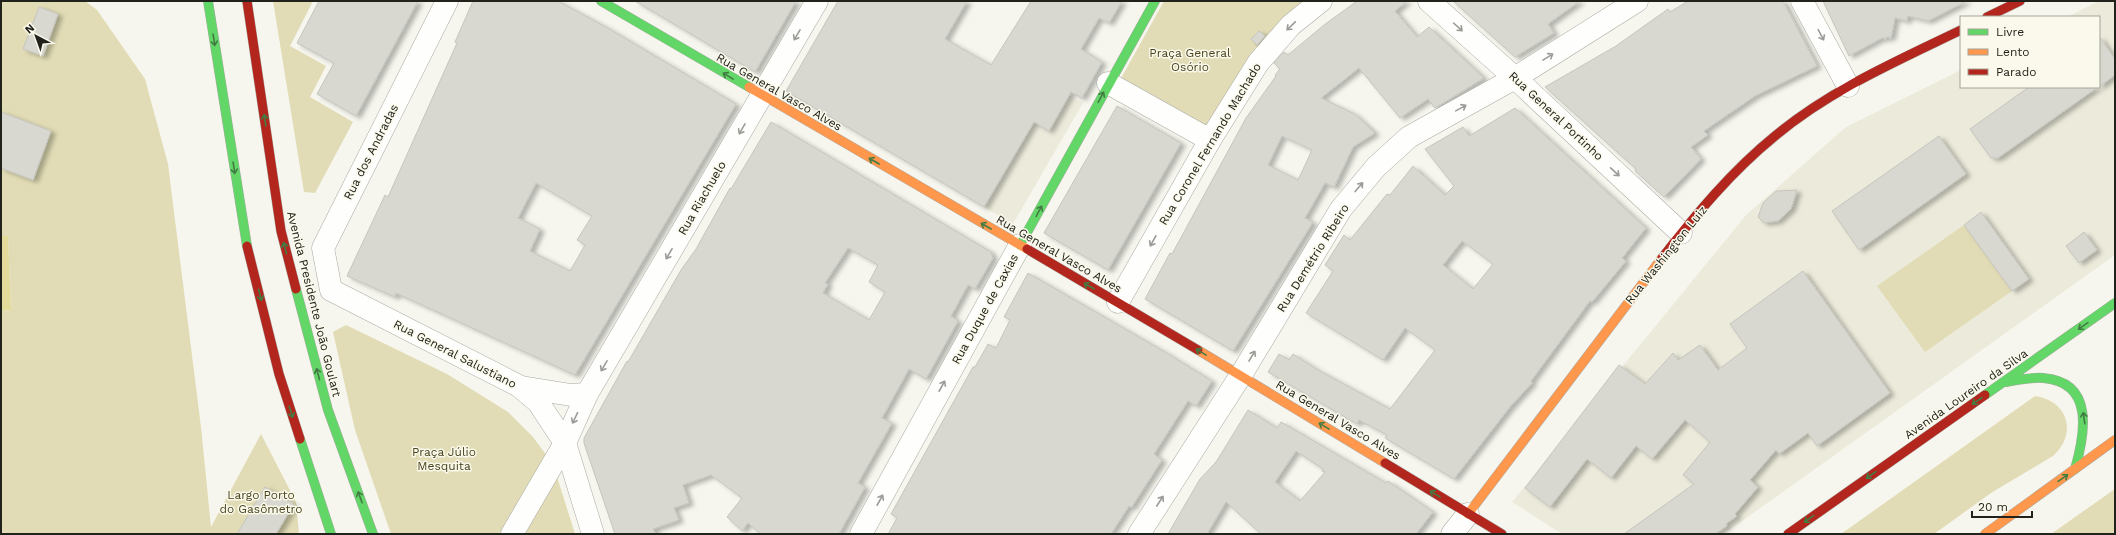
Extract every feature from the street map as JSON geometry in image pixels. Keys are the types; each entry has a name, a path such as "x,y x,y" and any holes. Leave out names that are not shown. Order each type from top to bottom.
{"street":[{"path":"208,1 245,236 280,374 331,534"},
{"name":"Avenida Presidente João Goulart","path":"247,1 281,231 328,410 373,534"},
{"name":"Rua dos Andradas","path":"348,299 331,290 323,248 447,1"},
{"name":"Rua General Vasco Alves","path":"601,1 761,96 1118,302 1502,534"},
{"name":"Rua Riachuelo","path":"565,443 587,394 817,1"},
{"name":"Rua Duque de Caxias","path":"861,534 1108,83 1155,1"},
{"name":"Rua Coronel Fernando Machado","path":"1118,302 1210,140 1258,63 1291,25 1321,1"},
{"name":"Rua General Portinho","path":"1429,1 1515,78 1680,233"},
{"name":"Rua Demétrio Ribeiro","path":"1139,534 1241,375 1342,209 1376,167 1409,137 1515,78 1637,1"},
{"path":"1802,1 1848,86"},
{"path":"1989,16 2020,1"},
{"name":"Rua Washington Luiz","path":"1452,534 1680,233 1723,186 1766,144 1801,115 1848,86 1960,30"},
{"path":"1108,83 1210,140"},
{"name":"Rua General Salustiano","path":"348,299 520,386 538,402 565,443 593,534"},
{"name":"Avenida Loureiro da Silva","path":"1788,534 2115,303"},
{"path":"2005,382 2031,378 2050,379 2065,384 2076,395 2084,413 2085,425 2082,446 2075,470"},
{"path":"520,386 571,396 587,394"},
{"path":"1986,534 2115,440"},
{"path":"512,534 565,443"},
{"name":"Avenida Loureiro da Silva","path":"1819,522 1830,504"}],"shaded area":[{"path":"2099,1 2115,1 2115,255 1724,534 1562,534 1512,502 1746,215 1846,127 1960,70 1960,88 2100,88 2100,16 2069,16"},
{"path":"1013,63 1083,103 1013,224 943,183"},
{"path":"1,236 8,236 11,310 1,311"}],"green space":[{"name":"Largo Porto do Gasômetro","path":"1,1 85,1 97,10 145,79 168,164 201,427 211,527 261,434 296,502 299,534 1,534 1,311 11,310 8,236 1,236"},
{"path":"273,1 313,1 290,46 326,66 310,97 353,122 315,193 304,192"},
{"name":"Praça General Osório","path":"1164,1 1309,1 1208,130 1119,82"},
{"path":"1964,225 2012,291 1925,352 1877,286"},
{"name":"Praça Júlio Mesquita","path":"346,325 447,374 508,412 533,437 553,464 575,534 391,534 355,430 333,332"},
{"path":"2035,396 2046,399 2055,404 2062,411 2066,419 2067,428 2065,438 2061,447 2053,456 1991,493 1934,534 1841,534"},
{"path":"2115,489 2115,534 2051,534"}],"building":[{"path":"319,1 418,1 356,116 317,94 334,63 297,43"},
{"path":"473,1 558,1 606,27 736,104 575,375 396,293 395,297 347,276 385,195 388,197 457,43 455,42","holes":["536,183 592,216 577,240 585,245 570,271 530,251 540,229 518,218"]},
{"path":"635,1 796,1 755,72"},
{"path":"838,1 967,1 945,39 991,65 1031,1 1122,1 1109,23 1099,18 1081,49 1102,62 1082,98 1071,92 1049,131 1034,122 984,207 786,91"},
{"path":"1357,1 1407,1 1395,11 1417,37 1429,27 1484,78 1435,108 1428,99 1400,118 1359,68 1321,98 1355,114 1375,133 1353,147 1334,187 1325,183 1305,218 1313,222 1233,351 1145,299 1170,253 1172,254 1246,118 1280,69 1274,63 1284,52 1288,55 1324,25","holes":["1282,136 1312,150 1298,180 1268,165"]},
{"path":"1453,1 1580,1 1548,24 1554,33 1515,57"},
{"path":"1688,1 1783,1 1817,66 1755,96 1704,131 1708,135 1691,147 1701,159 1664,197 1635,171 1636,169 1545,87 1616,46 1668,9 1670,12"},
{"path":"1823,1 1967,1 1928,21 1908,16 1907,21 1895,18 1891,38 1882,38 1849,56"},
{"path":"39,7 58,14 43,56 23,49"},
{"path":"1259,31 1265,36 1257,45 1251,39"},
{"path":"2100,37 2115,59 2115,75 2100,86"},
{"path":"2028,88 2097,88 1998,158 1991,158 1970,129"},
{"path":"1117,106 1181,143 1108,270 1044,233"},
{"path":"1515,108 1646,228 1622,258 1626,261 1592,302 1590,301 1531,381 1532,383 1510,407 1454,479 1385,438 1387,435 1359,420 1357,424 1268,372 1279,354 1289,360 1293,354 1318,370 1390,409 1435,350 1405,328 1383,360 1306,313 1333,271 1325,265 1344,235 1350,240 1387,194 1390,195 1413,166 1445,195 1454,186 1425,149 1463,127 1469,136","holes":["1462,241 1493,264 1473,289 1443,265"]},
{"path":"1,112 51,131 33,180 1,168"},
{"path":"771,122 991,252 993,258 975,289 968,285 951,316 958,321 926,379 909,369 882,418 892,423 858,483 865,487 839,534 760,534 748,523 742,531 727,517 742,498 711,475 683,485 689,503 674,508 679,520 653,529 656,534 615,534 584,443 584,438 627,361 628,362 681,270 696,249 730,188 731,189","holes":["848,248 878,265 869,282 885,292 869,320 823,293 828,284 825,283"]},
{"path":"1939,136 1966,174 1859,250 1832,211"},
{"path":"1797,190 1791,209 1778,221 1764,223 1758,217 1763,203 1776,191"},
{"path":"1981,212 2029,279 2012,291 1964,225"},
{"path":"2084,232 2097,250 2079,263 2066,246"},
{"path":"1803,271 1890,393 1817,446 1808,433 1779,454 1776,450 1750,480 1758,487 1735,514 1737,516 1726,524 1727,526 1715,534 1624,534 1694,484 1683,475 1710,442 1685,420 1652,459 1636,446 1611,478 1587,459 1550,507 1525,488 1619,365 1645,384 1673,353 1678,360 1700,345 1718,370 1747,348 1730,324"},
{"path":"1028,273 1165,352 1212,381 1196,406 1188,401 1154,454 1162,460 1131,508 1129,506 1111,534 888,534 897,518 891,514 973,367 975,367 988,344 996,348 1010,320 1004,317"},
{"path":"1248,410 1277,428 1281,422 1386,483 1388,481 1433,512 1416,534 1261,534 1226,502 1207,534 1168,534 1200,479 1216,462","holes":["1296,451 1323,469 1322,471 1325,472 1300,501 1275,482"]},
{"path":"265,487 294,504 276,534 237,534"}],"traffic: fast":[{"path":"208,1 247,246"},
{"path":"601,1 749,87"},
{"path":"1020,245 1155,1"},
{"path":"296,289 328,410 373,534"},
{"path":"1985,395 2115,303"},
{"path":"2006,382 2029,378 2043,378 2060,382 2071,389 2079,399 2083,426 2082,441 2075,469"},
{"path":"300,439 331,534"}],"traffic: slow":[{"path":"749,87 1027,249"},
{"path":"1468,514 1662,258"},
{"path":"1198,350 1385,463"},
{"path":"1985,534 2115,440"}],"traffic: jam":[{"path":"247,1 281,231 296,289"},
{"path":"1989,16 2020,1"},
{"path":"1662,258 1701,209 1729,178 1775,136 1818,104 1841,90 1960,30"},
{"path":"247,246 279,374 300,439"},
{"path":"1027,249 1198,350"},
{"path":"1788,534 1985,395"},
{"path":"1385,463 1502,534"}]}
